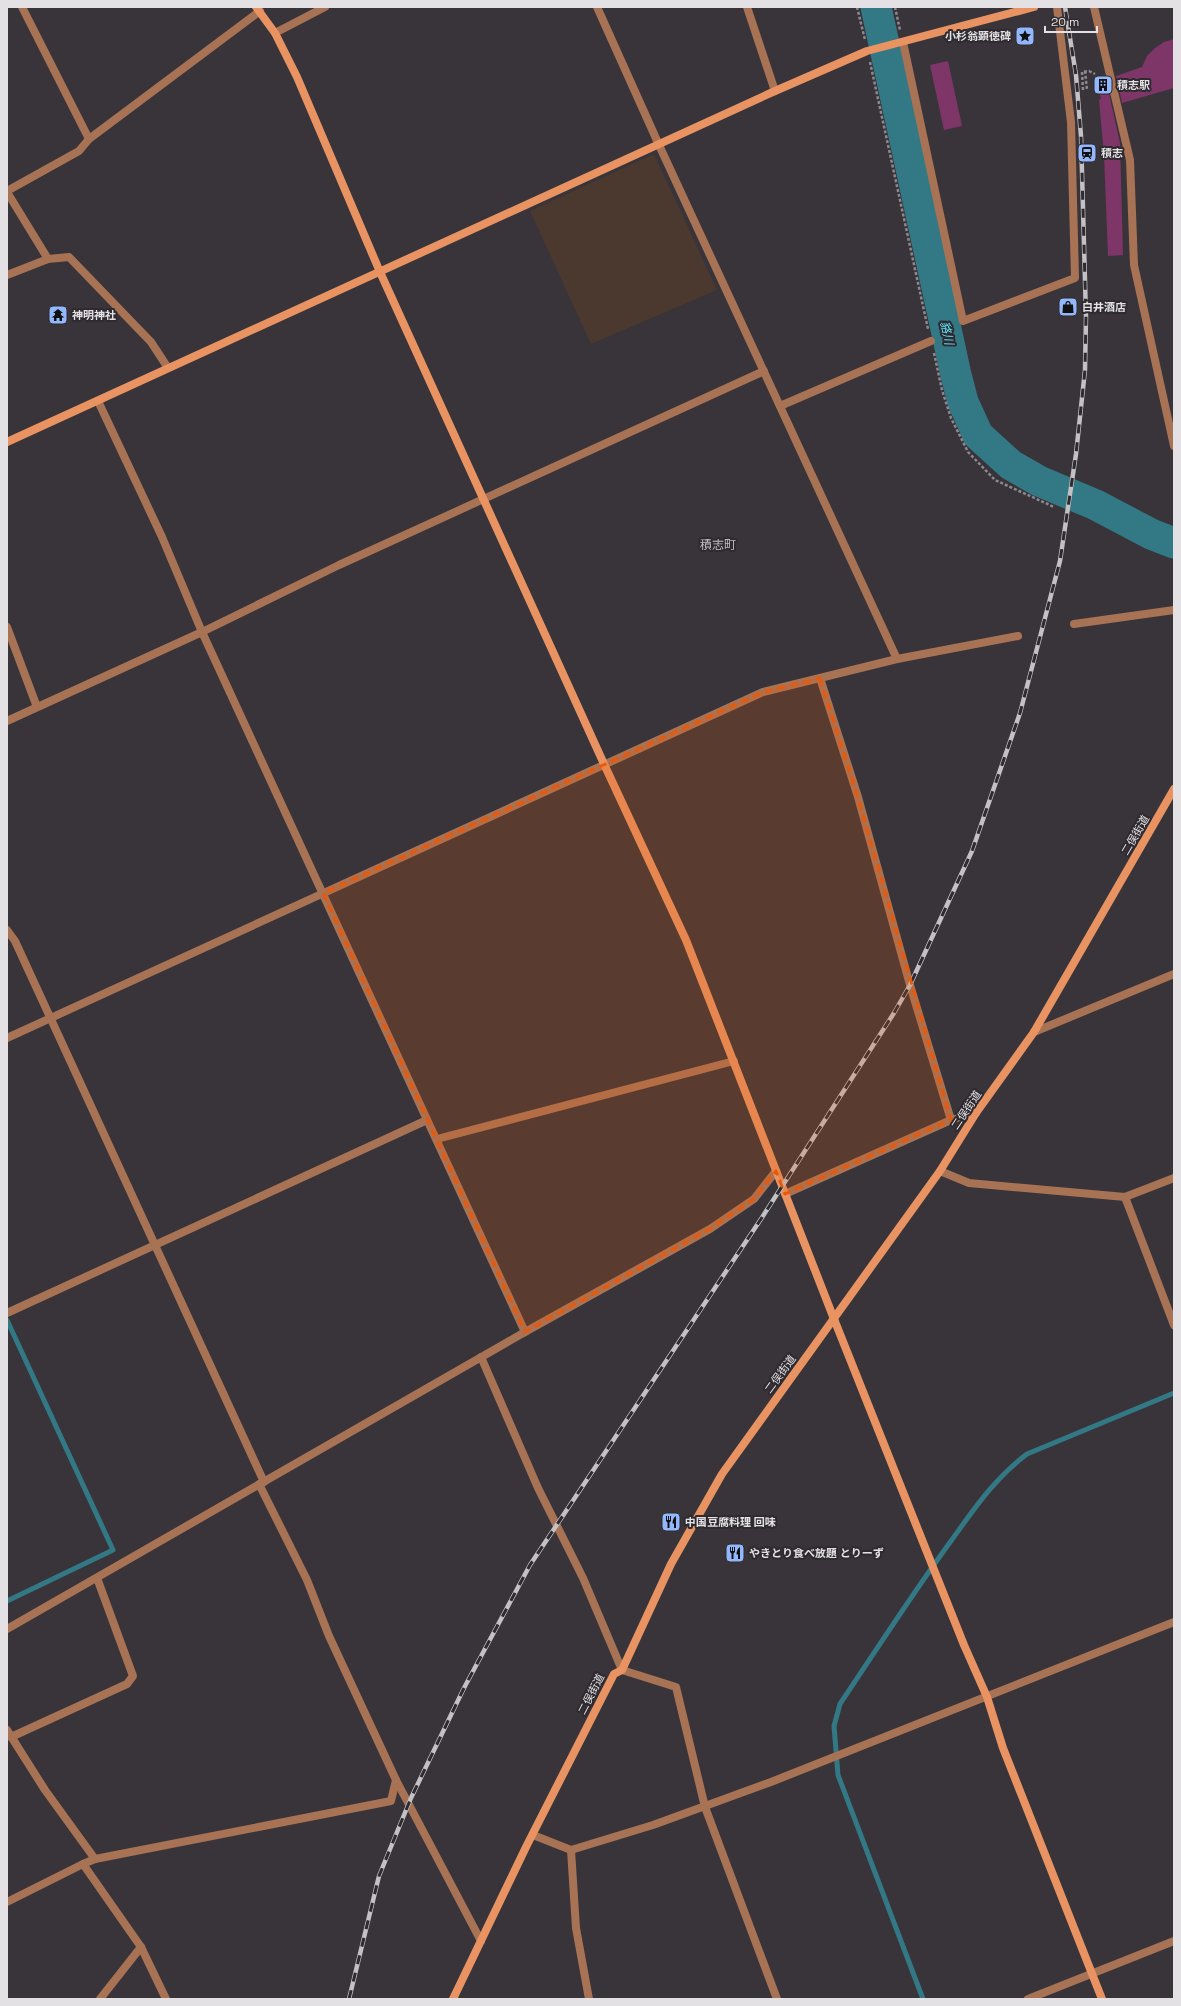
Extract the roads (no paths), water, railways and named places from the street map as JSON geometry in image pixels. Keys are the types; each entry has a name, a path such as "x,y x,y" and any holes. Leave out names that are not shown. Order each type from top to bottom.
{"street":[{"path":"22,7 89,139"},
{"path":"275,33 325,7"},
{"path":"597,7 659,145 897,659"},
{"path":"746,7 775,91"},
{"path":"7,442 775,91 867,51 1034,7"},
{"path":"903,42 964,321 1075,278 1071,122 1057,7"},
{"path":"1094,7 1130,160 1134,265 1174,446"},
{"path":"48,259 7,192 79,151 89,139 258,9 275,33 297,77 380,272 604,764 686,940 834,1319 937,1578 987,1697 1003,1748 1102,1999"},
{"path":"7,275 48,259 69,257 150,342 168,368"},
{"path":"780,406 931,340"},
{"path":"7,721 202,632 339,565 764,371"},
{"path":"98,401 162,537 202,632 525,1332"},
{"path":"1074,624 1174,610"},
{"path":"7,627 37,707"},
{"path":"7,1038 764,692 897,659 1018,636"},
{"path":"820,678 858,797 910,985 951,1120"},
{"name":"二俣街道","path":"453,1999 533,1834 614,1674 622,1670 671,1564 722,1474 940,1171 976,1113 1034,1032 1174,789"},
{"path":"7,930 15,941 155,1245 307,1580 329,1636 396,1780 481,1941"},
{"path":"1034,1032 1174,974"},
{"path":"437,1139 734,1061"},
{"path":"785,1194 951,1120 976,1113"},
{"path":"7,1313 427,1120"},
{"path":"7,1629 481,1357 710,1229 754,1199 776,1171"},
{"path":"940,1171 969,1183 1125,1197 1174,1178"},
{"path":"1125,1197 1174,1325"},
{"path":"481,1357 538,1488 583,1578 622,1670 676,1687 705,1807 777,1999"},
{"path":"95,1859 45,1790 9,1733 127,1684 132,1676 97,1578"},
{"path":"533,1834 570,1850 653,1825 705,1807 825,1761 1174,1622"},
{"path":"7,1902 95,1859 391,1802 396,1780"},
{"path":"570,1850 576,1928 589,1999"},
{"path":"83,1864 141,1947 166,1999"},
{"path":"1028,1999 1174,1941"},
{"path":"100,1999 141,1947"}],"waterway":[{"name":"貉川","path":"876,7 956,375 963,402 978,435 1011,465 1039,481 1096,505 1151,534 1174,543"},
{"path":"7,1320 113,1550 7,1601"},
{"path":"923,1999 838,1775 834,1726 840,1704 908,1601 968,1517 986,1494 1015,1463 1027,1454 1174,1393"}],"railway":[{"path":"349,1999 379,1876 411,1798 464,1688 530,1565 761,1219 894,1013 910,985 972,851 1020,713 1060,561 1076,454 1085,370 1086,317 1081,136 1076,75 1065,7"}],"place":[{"name":"小杉翁顕徳碑","path":"1025,36"},
{"name":"積志駅","path":"1103,85"},
{"name":"積志","path":"1087,153"},
{"name":"白井酒店","path":"1068,307"},
{"name":"神明神社","path":"58,315"},
{"name":"中国豆腐料理 回味","path":"671,1522"},
{"name":"やきとり食べ放題 とりーず","path":"735,1553"}],"district":[{"name":"積志町","path":"718,545"}]}
